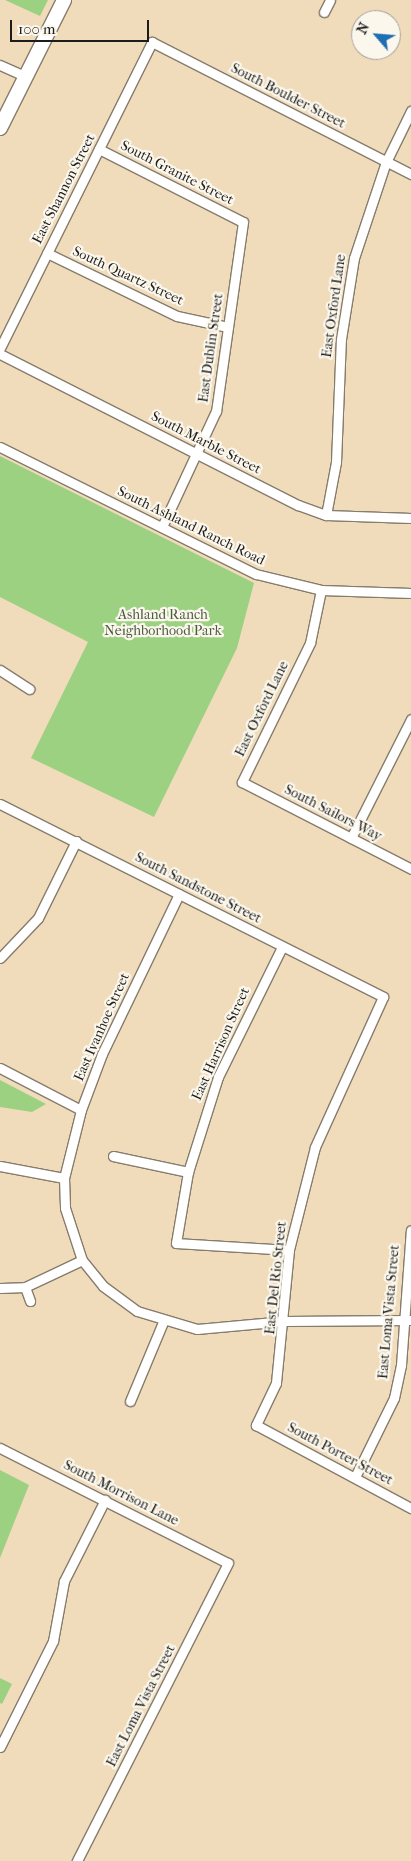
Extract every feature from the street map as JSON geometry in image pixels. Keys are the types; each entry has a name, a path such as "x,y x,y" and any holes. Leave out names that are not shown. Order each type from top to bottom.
{"main road":[{"path":"0,128 64,0"}],"street":[{"path":"324,12 330,0"},
{"name":"East Shannon Street","path":"0,348 152,42"},
{"name":"South Boulder Street","path":"152,42 411,174"},
{"path":"0,65 26,76"},
{"name":"East Oxford Lane","path":"326,515 336,462 341,338 354,258 386,162 411,111"},
{"name":"South Granite Street","path":"99,149 243,222"},
{"name":"East Dublin Street","path":"162,528 199,455 216,411 243,222"},
{"name":"South Quartz Street","path":"47,253 177,316 228,327"},
{"name":"South Marble Street","path":"0,354 199,455 326,515 411,518"},
{"name":"South Ashland Ranch Road","path":"0,447 256,574 321,590 411,593"},
{"name":"East Oxford Lane","path":"242,782 310,644 321,590"},
{"path":"0,670 29,689"},
{"path":"352,838 411,719"},
{"name":"South Sailors Way","path":"242,782 411,869"},
{"name":"South Sandstone Street","path":"0,804 383,997"},
{"path":"0,958 38,918 76,842"},
{"name":"East Ivanhoe Street","path":"82,1260 65,1208 64,1178 82,1110 102,1054 179,894"},
{"name":"East Harrison Street","path":"282,946 218,1077 188,1172 176,1243 289,1250"},
{"name":"East Del Rio Street","path":"256,1425 276,1383 285,1321 289,1250 315,1147 383,997"},
{"path":"0,1068 82,1110"},
{"path":"113,1156 188,1172"},
{"path":"0,1166 64,1178"},
{"name":"East Loma Vista Street","path":"355,1477 394,1398 407,1320 411,1230"},
{"path":"0,1288 25,1287 82,1260 103,1286 137,1310 163,1322 197,1329 285,1321 407,1320"},
{"path":"25,1287 30,1302"},
{"path":"130,1401 163,1322"},
{"name":"South Porter Street","path":"256,1425 411,1508"},
{"name":"South Morrison Lane","path":"0,1448 228,1563"},
{"path":"0,1748 53,1641 64,1581 105,1500"},
{"name":"East Loma Vista Street","path":"77,1861 228,1563"}],"green space":[{"path":"5,0 48,0 40,16"},
{"name":"Ashland Ranch Neighborhood Park","path":"0,456 254,583 237,648 154,817 31,758 88,642 0,597"},
{"path":"0,1080 46,1104 32,1112 0,1107"},
{"path":"0,1470 29,1485 0,1558"},
{"path":"0,1678 12,1684 2,1704 0,1703"}]}
